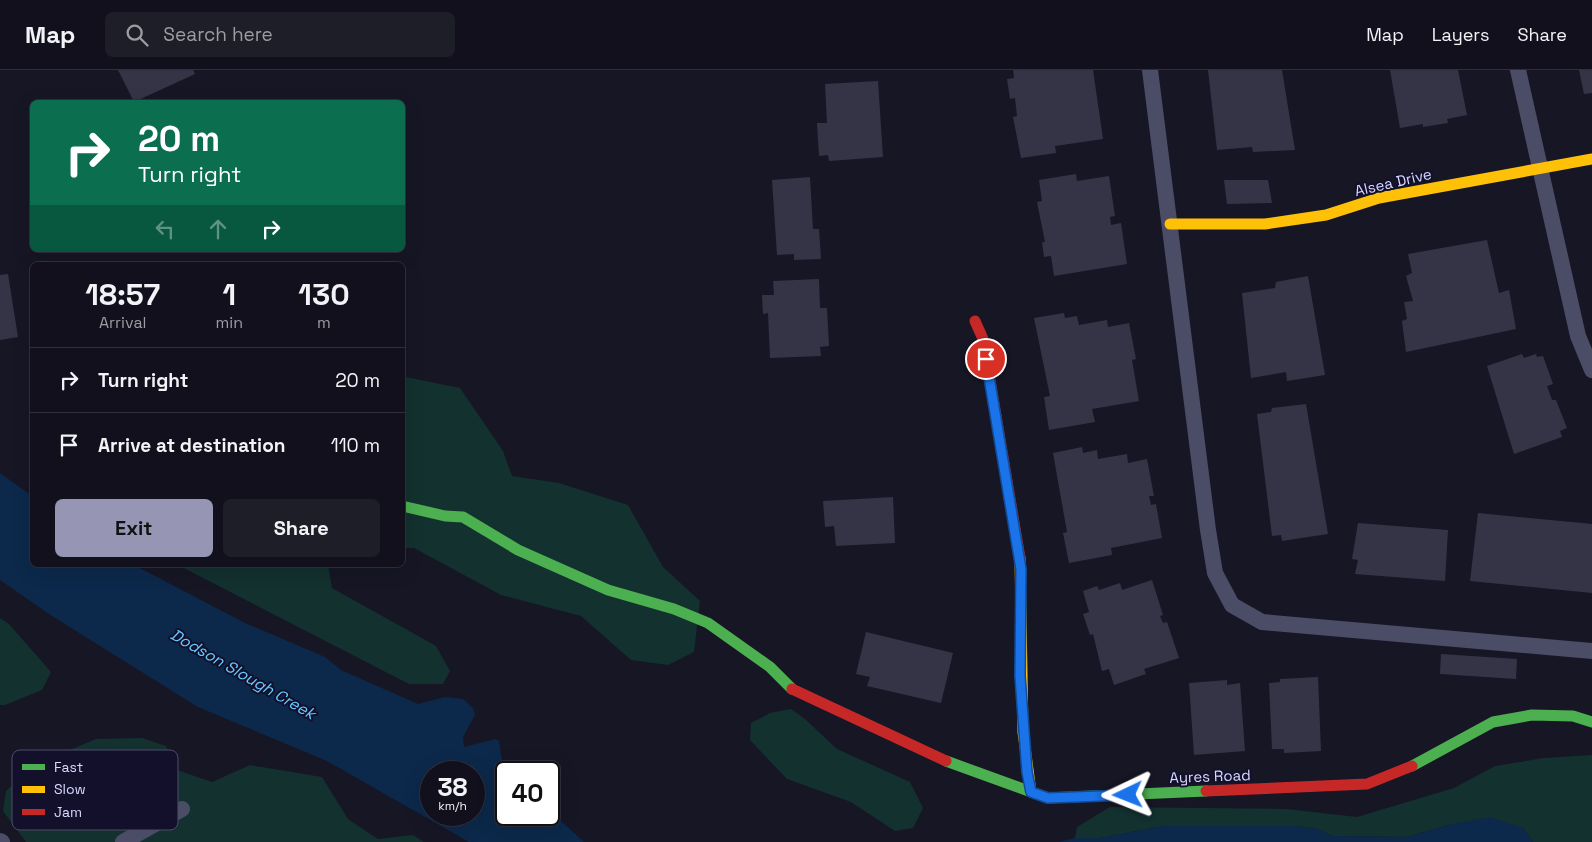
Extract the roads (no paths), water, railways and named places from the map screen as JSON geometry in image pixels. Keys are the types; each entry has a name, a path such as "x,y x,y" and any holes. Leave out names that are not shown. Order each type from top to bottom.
{"street":[{"name":"Alsea Drive","path":"1170,224 1265,224 1326,215 1379,198 1592,159"},
{"path":"975,321 983,339 1020,563 1020,676 1027,772 1031,792"},
{"name":"Ayres Road","path":"405,507 445,516 463,517 518,550 608,590 674,609 708,623 770,667 794,690 929,754 1048,798 1367,784 1401,772 1493,722 1532,715 1573,716 1592,722"}],"lane":[{"path":"1150,70 1208,530 1215,573 1232,605 1262,622 1592,651"},
{"path":"1518,70 1578,336 1592,370"},
{"path":"178,811 182,809"},
{"path":"123,842 144,830"}],"water":[{"name":"Dodson Slough Creek","path":"0,473 30,495 30,567 138,567 245,623 325,657 341,670 418,704 445,697 463,699 473,708 475,715 463,737 464,747 495,739 499,741 502,761 495,761 495,826 560,826 560,820 584,842 469,842 441,826 485,826 485,761 420,761 420,814 327,761 198,707 52,616 0,580"},
{"path":"1490,817 1523,828 1533,842 1059,842 1075,838 1100,838 1163,826 1294,826 1316,828 1332,836 1407,837 1452,824"}]}
